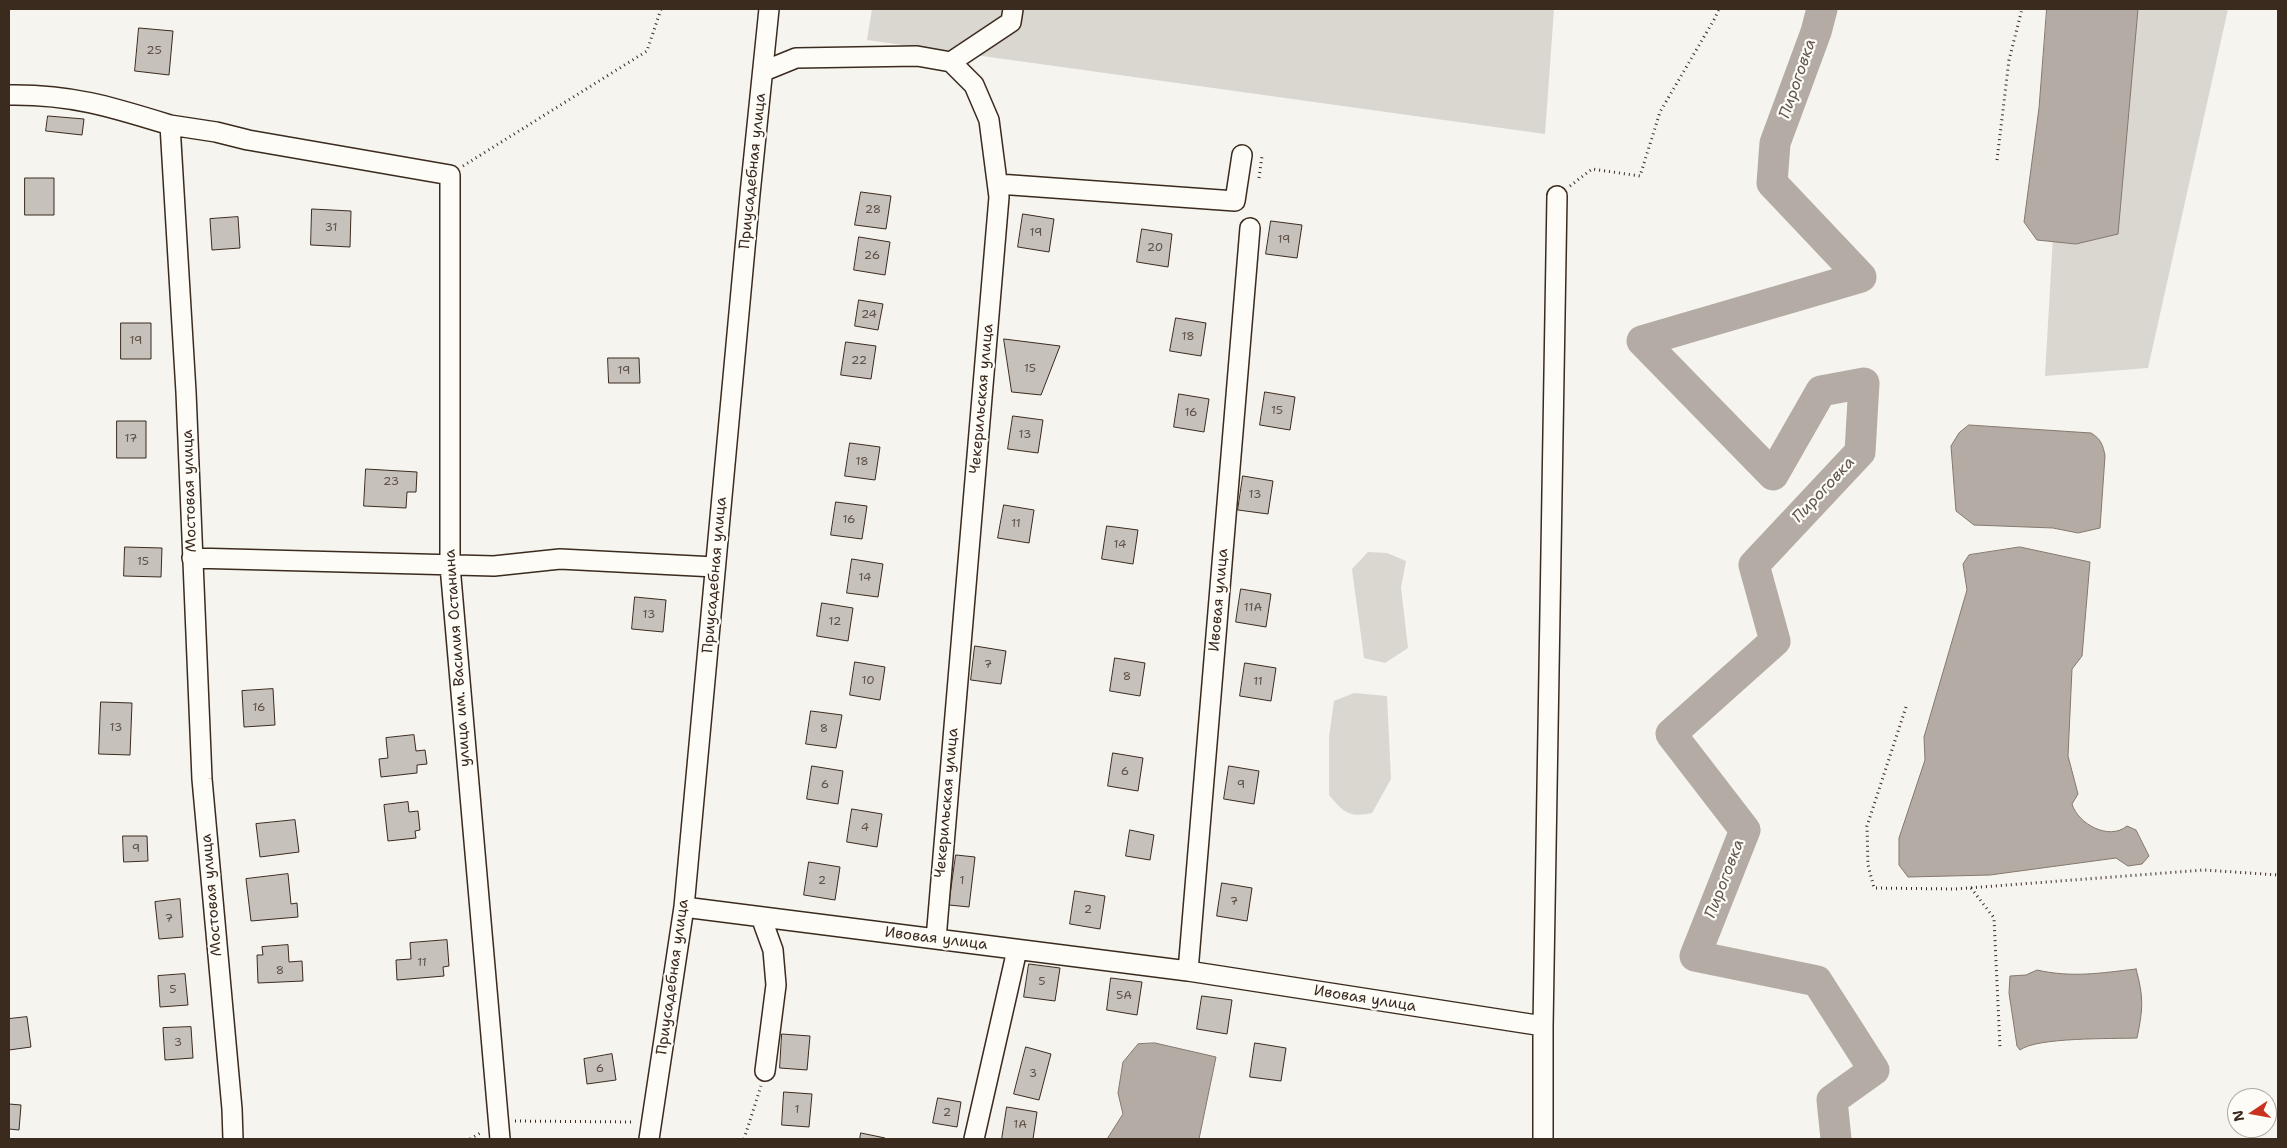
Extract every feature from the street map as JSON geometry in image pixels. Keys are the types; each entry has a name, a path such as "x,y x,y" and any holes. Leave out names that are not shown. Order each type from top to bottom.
{"street":[{"name":"Приусадебная улица","path":"650,1130 684,907 769,9"},
{"path":"764,71 796,58 917,56 951,62 1011,22 1013,9"},
{"name":"Чекерильская улица","path":"936,939 999,197 989,120 974,85 951,62"},
{"path":"9,95 50,95 87,100 170,125 450,174"},
{"name":"Мостовая улица","path":"170,125 186,392 202,779 232,1109 233,1139"},
{"path":"998,184 1235,201 1242,155"},
{"name":"улица им. Василия Останина","path":"450,174 450,566 499,1130"},
{"path":"1543,1139 1543,1026 1557,196"},
{"name":"Ивовая улица","path":"1188,972 1250,228"},
{"path":"192,558 450,566 494,566 560,559 715,566"},
{"name":"Ивовая улица","path":"684,907 1188,972 1543,1026"},
{"path":"760,917 773,950 776,986 765,1071"},
{"path":"974,1139 1018,950"}],"path":[{"path":"450,174 647,51 662,9"},
{"path":"1557,196 1592,169 1640,176 1660,112 1719,9"},
{"path":"1997,160 2009,60 2022,9"},
{"path":"1906,707 1867,826 1868,865 1874,888 1971,887 2204,870 2278,875"},
{"path":"1971,887 1994,918 2000,1048"},
{"path":"744,1139 765,1071"},
{"path":"470,1139 499,1130 650,1130"}],"shaded area":[{"path":"872,9 1554,9 1545,134 867,40"},
{"path":"2047,9 2138,9 2118,234 2076,244 2037,240 2024,222 2039,108"},
{"path":"2066,9 2228,9 2148,368 2045,376"},
{"path":"1969,425 2091,433 2094,435 2101,443 2105,456 2100,528 2078,533 2053,528 1974,525 1956,511 1951,446 1959,433"},
{"path":"2020,547 2090,562 2082,656 2072,669 2068,756 2078,794 2072,804 2081,818 2095,828 2112,832 2127,826 2136,830 2149,856 2142,864 2128,866 2116,858 1990,875 1908,877 1899,865 1899,838 1925,760 1924,737 1967,590 1963,564 1969,555"},
{"path":"1368,552 1387,553 1406,561 1401,588 1408,648 1385,663 1364,658 1352,569"},
{"path":"1354,693 1387,696 1391,779 1372,813 1358,815 1347,812 1338,806 1329,795 1329,737 1334,701"},
{"path":"2136,969 2142,1004 2137,1038 2058,1041 2029,1046 2020,1050 2017,1046 2009,993 2010,976 2026,975 2037,970 2074,974"},
{"path":"1155,1043 1216,1057 1199,1139 1107,1139 1123,1114 1118,1093 1123,1062 1138,1044"}],"building":[{"path":"139,28 173,31 169,75 135,71"},
{"path":"48,116 84,119 82,135 46,131"},
{"path":"25,178 54,178 54,215 25,215"},
{"path":"861,192 891,196 886,229 855,225"},
{"path":"312,209 351,211 350,247 311,245"},
{"path":"1023,214 1054,219 1049,252 1018,247"},
{"path":"238,217 240,248 212,250 210,219"},
{"path":"1271,221 1302,225 1297,258 1266,254"},
{"path":"1142,229 1172,234 1168,267 1137,262"},
{"path":"859,237 890,242 885,275 854,270"},
{"path":"859,300 883,304 878,330 855,326"},
{"path":"1176,318 1206,323 1201,356 1170,351"},
{"path":"121,323 151,323 151,359 121,359"},
{"path":"1004,339 1060,346 1041,395 1012,392"},
{"path":"846,342 876,346 871,379 841,375"},
{"path":"608,358 639,358 640,383 609,383"},
{"path":"1265,392 1295,397 1290,430 1260,425"},
{"path":"1179,394 1209,399 1204,432 1174,427"},
{"path":"1013,416 1043,420 1038,453 1008,449"},
{"path":"117,421 146,421 146,458 117,458"},
{"path":"850,443 880,447 875,480 845,476"},
{"path":"366,469 417,472 416,492 407,492 406,508 364,506"},
{"path":"1243,476 1273,481 1268,514 1238,510"},
{"path":"836,502 867,506 862,539 831,535"},
{"path":"1004,505 1034,510 1029,543 998,538"},
{"path":"1107,526 1138,530 1133,564 1102,559"},
{"path":"125,547 162,548 161,577 124,576"},
{"path":"852,559 883,564 878,597 847,593"},
{"path":"1241,589 1271,594 1266,627 1236,622"},
{"path":"635,597 666,600 663,632 632,629"},
{"path":"822,603 853,608 848,641 817,636"},
{"path":"975,646 1006,651 1001,684 971,680"},
{"path":"1115,658 1145,663 1140,696 1110,691"},
{"path":"855,662 885,667 880,700 850,695"},
{"path":"1245,663 1276,668 1271,701 1240,696"},
{"path":"273,689 275,725 244,727 242,691"},
{"path":"101,702 132,703 130,755 99,754"},
{"path":"811,711 842,715 836,748 806,744"},
{"path":"414,735 416,751 425,750 427,764 417,765 417,773 381,777 379,759 388,758 386,738"},
{"path":"1113,753 1143,758 1138,791 1108,786"},
{"path":"812,766 843,771 838,804 807,799"},
{"path":"1229,766 1259,771 1254,804 1224,799"},
{"path":"408,802 409,812 418,811 420,830 415,831 416,838 388,841 384,805"},
{"path":"852,809 882,814 877,847 847,842"},
{"path":"295,820 299,852 260,857 256,824"},
{"path":"1130,830 1154,835 1150,860 1126,856"},
{"path":"123,836 147,836 148,861 124,862"},
{"path":"956,855 975,857 969,907 949,905"},
{"path":"809,862 840,867 835,900 804,895"},
{"path":"288,874 291,904 297,903 298,917 251,921 246,879"},
{"path":"1222,883 1252,888 1247,921 1217,916"},
{"path":"1075,891 1105,896 1100,929 1070,924"},
{"path":"180,899 183,937 159,939 155,902"},
{"path":"447,940 449,966 443,967 444,976 397,980 396,960 411,959 410,943"},
{"path":"288,945 289,962 302,961 303,981 258,983 257,955 263,955 262,947"},
{"path":"1029,964 1060,968 1055,1001 1024,997"},
{"path":"185,974 188,1005 160,1007 158,976"},
{"path":"1111,978 1142,982 1137,1015 1107,1010"},
{"path":"1202,996 1232,1000 1227,1034 1197,1029"},
{"path":"27,1017 31,1047 9,1050 9,1019"},
{"path":"191,1027 193,1058 165,1060 163,1028"},
{"path":"782,1034 810,1036 807,1070 780,1068"},
{"path":"1255,1043 1286,1048 1281,1081 1250,1077"},
{"path":"1026,1047 1051,1054 1039,1100 1014,1094"},
{"path":"612,1054 616,1080 587,1084 584,1059"},
{"path":"784,1092 812,1094 809,1127 782,1125"},
{"path":"938,1098 961,1102 957,1127 933,1123"},
{"path":"9,1104 21,1105 19,1130 9,1129"},
{"path":"1007,1107 1037,1112 1033,1139 1002,1139"},
{"path":"861,1133 885,1138 885,1139 860,1139"}],"waterway":[{"name":"Пироговка","path":"1822,9 1816,32 1775,143 1772,183 1861,277 1642,341 1773,475 1821,391 1864,383 1860,452 1754,565 1775,641 1671,734 1745,830 1695,956 1817,981 1874,1070 1832,1100 1836,1139"}]}
